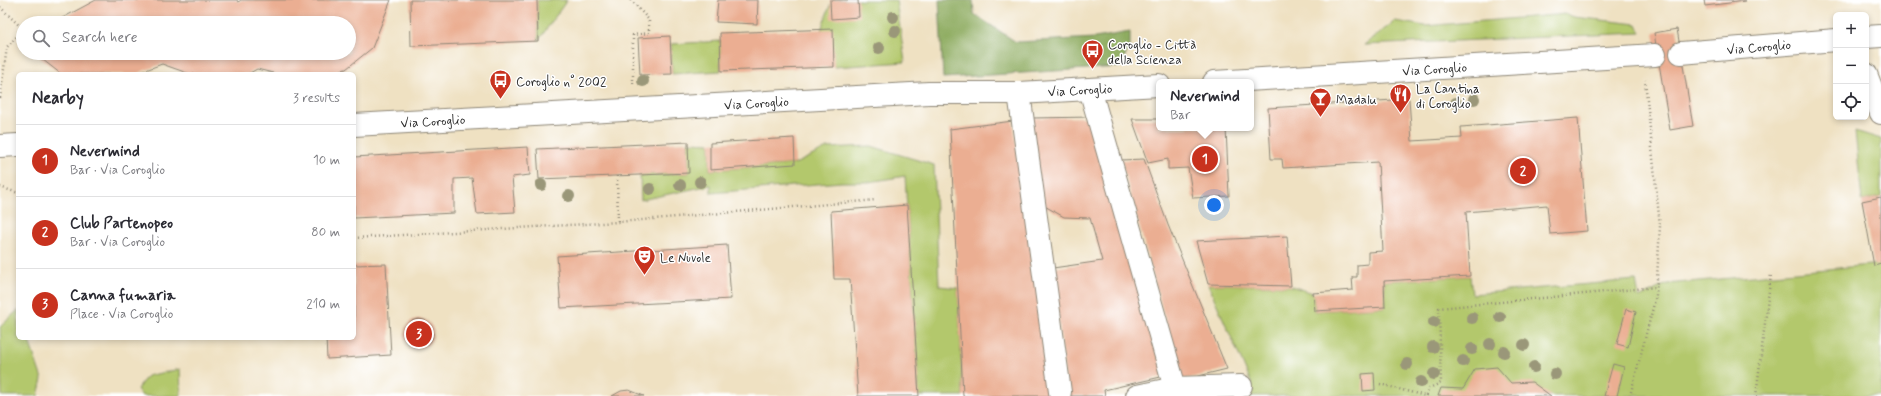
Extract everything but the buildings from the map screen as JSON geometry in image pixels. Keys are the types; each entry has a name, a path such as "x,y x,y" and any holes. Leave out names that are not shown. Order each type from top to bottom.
{"street":[{"path":"1869,37 1881,36"},
{"name":"Via Coroglio","path":"1681,53 1833,40"},
{"name":"Via Coroglio","path":"1254,80 1649,56"},
{"path":"1869,82 1881,113"},
{"name":"Via Coroglio","path":"356,125 929,93 1019,93 1156,85"},
{"path":"1090,89 1175,388"},
{"path":"1019,93 1060,392"},
{"path":"0,146 16,145"},
{"path":"1137,396 1175,388 1241,386"}],"path":[{"path":"631,0 649,20 649,33 633,35 634,88"},
{"path":"0,7 16,22"},
{"path":"0,98 7,47 16,37"},
{"path":"1630,396 1656,296 1660,226 1649,56"},
{"path":"617,176 618,222"},
{"path":"0,187 16,192"},
{"path":"356,238 618,222 876,200"},
{"path":"1756,396 1771,274"},
{"path":"1380,384 1426,396 1429,388 1442,383 1439,308 1656,287"}],"green space":[{"path":"537,0 567,0 538,41"},
{"path":"832,0 896,0 905,62 834,67 821,30"},
{"path":"939,0 973,0 974,14 1016,42 1095,38 1130,32 1130,47 1119,67 943,78"},
{"path":"1566,14 1574,17 1637,24 1641,33 1364,45 1395,21 1425,26"},
{"path":"721,41 721,71 672,74 671,44"},
{"path":"1855,131 1881,139 1881,197 1862,201"},
{"path":"688,142 710,143 710,170 795,164 827,148 871,146 934,165 939,286 958,288 963,396 919,396 905,176 869,182 841,182 711,193 711,185 641,200 640,175 689,173"},
{"path":"1881,264 1881,396 1241,396 1252,385 1208,284 1291,286 1313,293 1315,311 1385,307 1384,281 1470,276 1472,294 1636,280 1639,298 1667,284"},
{"path":"16,312 16,340 29,340 42,379 38,396 2,396 0,327"},
{"path":"180,369 181,396 142,396 137,389 147,376"}],"place":[{"name":"Coroglio - Città della Scienza","path":"1093,70"},
{"name":"Coroglio n° 2002","path":"500,100"},
{"name":"La Cantina di Coroglio","path":"1400,114"},
{"name":"Madalu","path":"1320,118"},
{"name":"Nevermind","path":"1205,159"},
{"name":"Club Partenopeo","path":"1523,171"},
{"name":"Le Nuvole","path":"644,276"},
{"name":"Canna fumaria","path":"419,334"}]}
